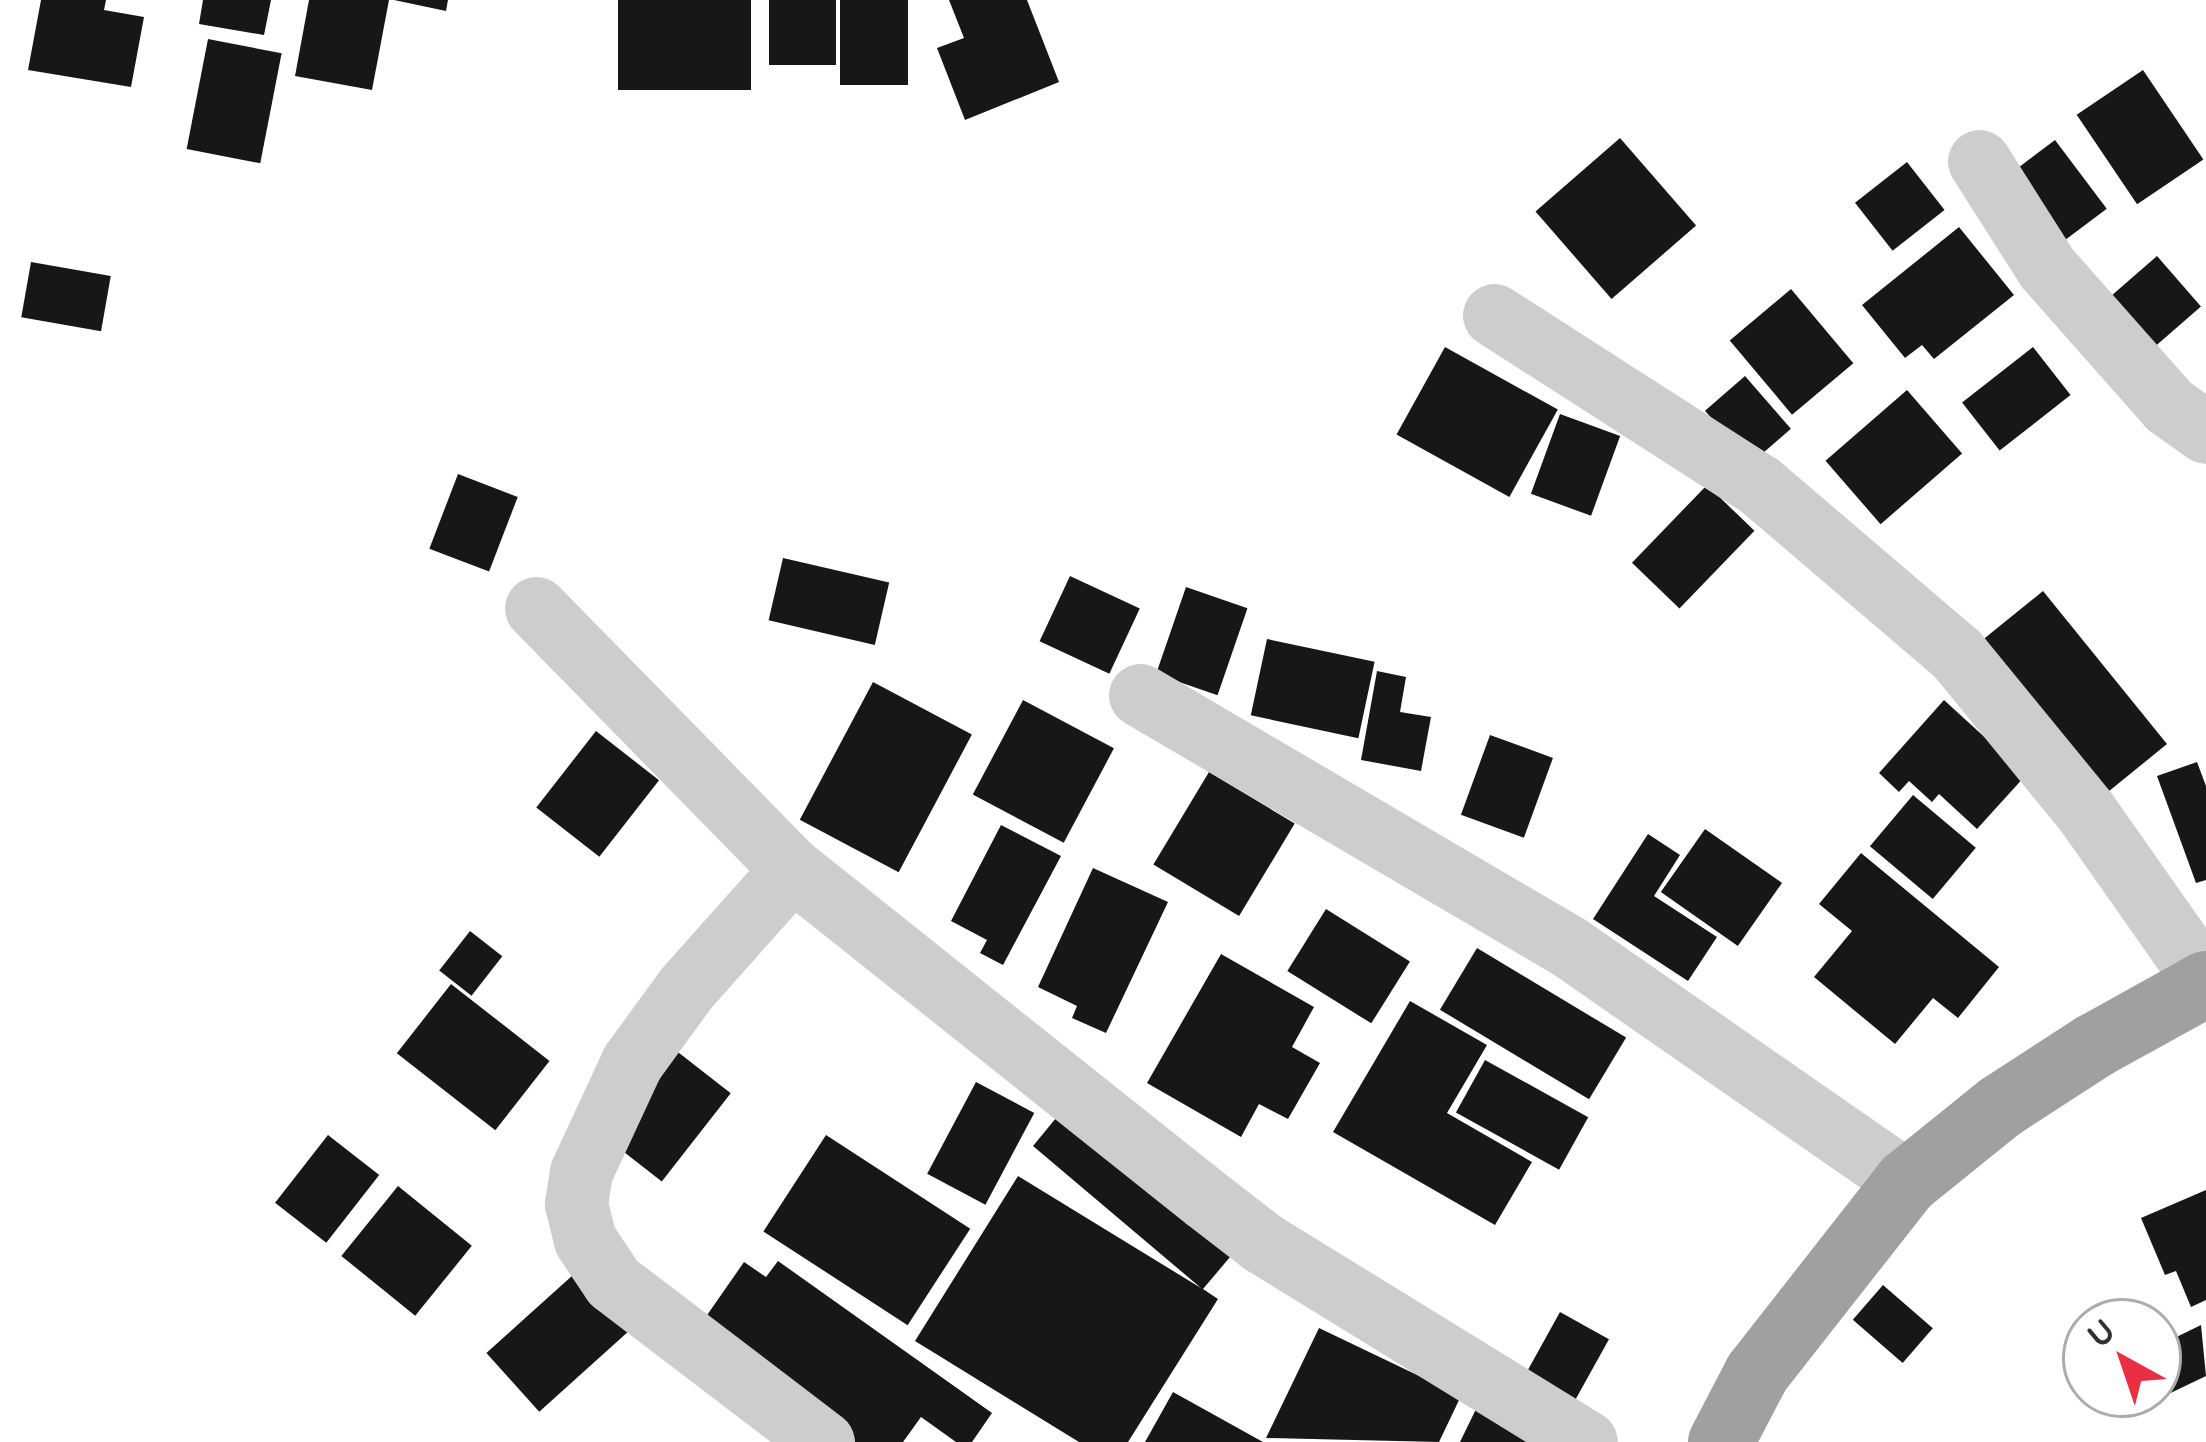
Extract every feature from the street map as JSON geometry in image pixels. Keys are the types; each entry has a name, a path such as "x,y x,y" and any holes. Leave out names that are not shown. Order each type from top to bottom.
{"highway":[{"path":"1721,1442 1757,1373 1907,1182 2000,1107 2094,1046 2206,984"}],"street":[{"path":"1978,161 2048,268 2110,343 2169,406 2206,432"},
{"path":"1494,315 1760,485 1956,653 2086,812 2206,984"},
{"path":"536,608 792,869 1263,1243 1586,1442"},
{"path":"1140,695 1568,946 1907,1182"},
{"path":"792,869 686,988 632,1062 581,1172 576,1204 584,1240 613,1282 823,1442"}],"building":[{"path":"41,0 106,0 104,10 144,17 131,87 28,70"},
{"path":"203,0 271,0 264,35 199,24"},
{"path":"309,0 389,0 372,90 295,76"},
{"path":"394,0 448,0 446,11"},
{"path":"618,0 751,0 751,90 618,90"},
{"path":"769,0 836,0 836,65 769,65"},
{"path":"840,0 908,0 908,85 840,85"},
{"path":"949,0 1027,0 1059,82 965,120 937,48 964,38"},
{"path":"208,39 282,53 260,163 187,149"},
{"path":"2143,70 2203,160 2137,204 2077,115"},
{"path":"1620,138 1696,226 1612,299 1535,211"},
{"path":"2055,140 2107,209 2056,247 2005,178"},
{"path":"1907,162 1945,210 1893,251 1855,203"},
{"path":"1959,227 2014,295 1934,359 1922,345 1905,358 1862,305"},
{"path":"2157,256 2201,307 2142,358 2098,307"},
{"path":"31,262 111,276 101,331 21,317"},
{"path":"1791,289 1853,363 1792,415 1730,340"},
{"path":"1445,347 1558,410 1509,497 1397,434"},
{"path":"2033,347 2071,395 2000,450 1962,402"},
{"path":"1745,376 1791,429 1751,464 1705,411"},
{"path":"1907,390 1962,453 1881,524 1825,461"},
{"path":"1560,414 1620,436 1591,516 1531,494"},
{"path":"458,474 518,497 489,572 429,549"},
{"path":"1707,485 1754,531 1679,609 1632,563"},
{"path":"783,558 889,583 875,645 769,620"},
{"path":"1070,576 1140,609 1109,674 1040,641"},
{"path":"1186,587 1247,608 1218,695 1156,674"},
{"path":"2043,591 2167,744 2093,804 1969,651"},
{"path":"1267,639 1375,662 1358,738 1251,715"},
{"path":"1377,671 1406,677 1400,712 1431,717 1421,771 1361,760"},
{"path":"873,682 972,735 899,872 800,820"},
{"path":"1023,700 1114,748 1064,843 973,794"},
{"path":"1944,700 2026,775 1977,829 1939,794 1932,802 1909,781 1899,792 1879,773"},
{"path":"596,731 659,780 599,857 536,807"},
{"path":"1490,735 1553,758 1524,838 1461,815"},
{"path":"2197,762 2206,786 2206,880 2196,883 2157,776"},
{"path":"1209,772 1295,824 1239,916 1153,865"},
{"path":"1913,795 1976,848 1933,899 1870,846"},
{"path":"1001,825 1061,856 1003,965 980,953 987,940 951,921"},
{"path":"1705,829 1782,883 1738,946 1661,892"},
{"path":"1648,834 1680,855 1654,896 1717,937 1688,981 1593,919"},
{"path":"1861,853 1999,967 1958,1018 1933,998 1895,1044 1814,977 1852,931 1819,904"},
{"path":"1093,868 1168,902 1106,1033 1072,1018 1077,1006 1038,987"},
{"path":"1326,909 1410,961 1371,1023 1287,971"},
{"path":"470,931 502,956 472,996 439,970"},
{"path":"1477,948 1626,1038 1589,1099 1440,1010"},
{"path":"1221,954 1314,1007 1292,1047 1320,1063 1288,1119 1259,1104 1241,1137 1147,1083"},
{"path":"451,984 550,1061 495,1130 397,1053"},
{"path":"1410,1001 1487,1045 1447,1113 1532,1162 1495,1225 1333,1132"},
{"path":"674,1049 731,1093 662,1182 605,1137"},
{"path":"1485,1060 1588,1117 1559,1170 1456,1112"},
{"path":"976,1082 1034,1113 985,1205 927,1174"},
{"path":"1070,1101 1241,1244 1203,1289 1218,1299 1128,1442 1079,1442 915,1341 1018,1176 1201,1288 1033,1146"},
{"path":"328,1135 379,1175 326,1243 275,1203"},
{"path":"826,1135 970,1229 908,1325 763,1231"},
{"path":"398,1186 472,1246 415,1316 341,1256"},
{"path":"2206,1190 2206,1300 2191,1307 2176,1271 2165,1275 2141,1218"},
{"path":"778,1261 992,1413 972,1442 956,1442 921,1417 903,1442 854,1442 696,1331 744,1262 766,1277"},
{"path":"583,1266 636,1325 539,1412 486,1353"},
{"path":"1883,1285 1933,1328 1903,1363 1853,1320"},
{"path":"1560,1312 1609,1339 1569,1411 1520,1384"},
{"path":"2201,1325 2206,1376 2182,1388 2182,1334"},
{"path":"1319,1328 1461,1396 1439,1442 1266,1438"},
{"path":"1173,1392 1263,1442 1145,1442"},
{"path":"1477,1407 1552,1442 1460,1442"}]}
